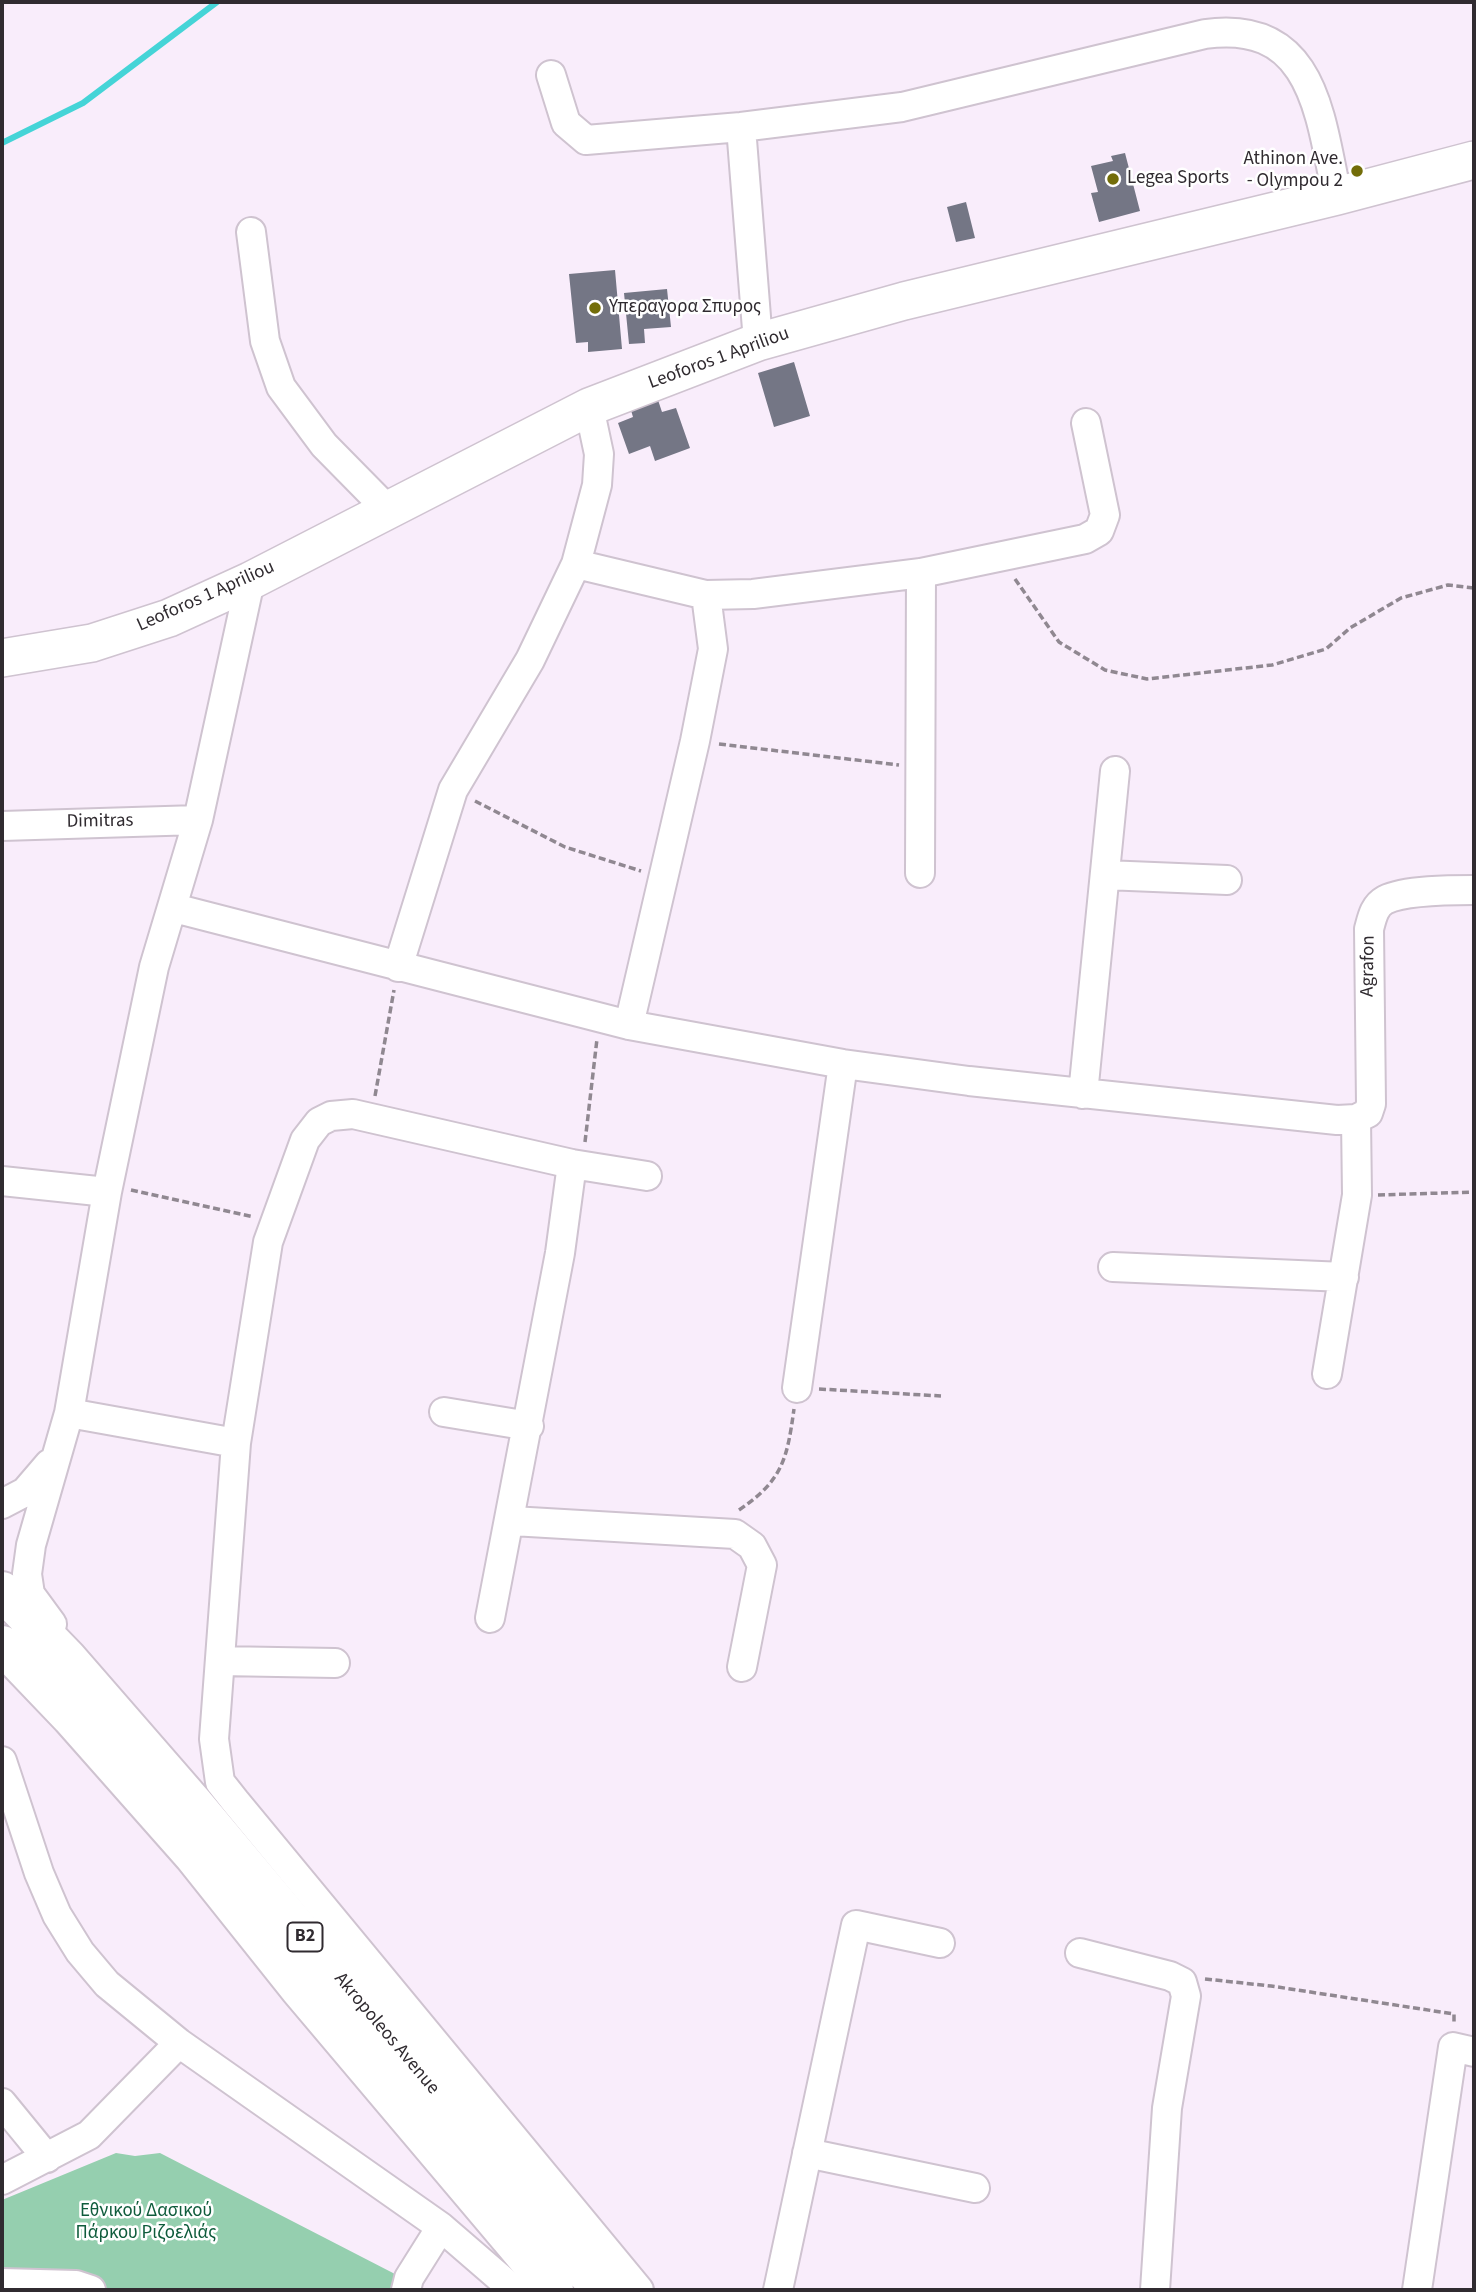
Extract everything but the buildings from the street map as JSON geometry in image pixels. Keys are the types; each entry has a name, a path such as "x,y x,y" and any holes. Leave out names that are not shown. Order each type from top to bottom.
{"highway":[{"name":"Akropoleos Avenue","path":"2,1591 137,1739 601,2290"},
{"name":"Akropoleos Avenue","path":"2,1645 71,1717 193,1855 299,1987 554,2290"}],"main road":[{"name":"Leoforos 1 Apriliou","path":"2,658 92,643 169,618 250,581 589,407 758,342 904,301 1474,160"}],"street":[{"path":"551,75 566,123 586,140 741,127 902,107 1021,76 1228,31 1256,35 1277,44 1293,58 1306,75 1321,122 1337,196"},
{"path":"741,127 758,342"},
{"path":"251,232 265,341 281,387 324,445 388,510"},
{"path":"398,967 453,790 530,660 576,564 597,485 599,454 589,407"},
{"path":"576,564 706,595 753,594 921,573 1085,540 1098,531 1105,515 1086,423"},
{"path":"920,873 921,573"},
{"path":"137,1739 102,1684 44,1616 30,1594 27,1574 31,1545 69,1413 108,1189 154,967 174,908 198,820 250,581"},
{"path":"629,1025 695,741 713,649 706,595"},
{"path":"1083,1094 1115,771"},
{"name":"Dimitras","path":"2,826 198,820"},
{"path":"1105,876 1227,880"},
{"name":"Agrafon","path":"1356,1119 1368,1113 1371,1104 1369,929 1374,912 1383,901 1401,895 1474,890"},
{"path":"174,908 629,1025 843,1064 1283,1116 1356,1119 1357,1195 1327,1374"},
{"path":"797,1388 843,1064"},
{"path":"639,2290 220,1782 214,1740 236,1443 268,1242 304,1140 319,1122 331,1116 353,1114 577,1165 647,1176"},
{"path":"491,1618 512,1521 577,1165"},
{"path":"2,1181 108,1189"},
{"path":"1113,1267 1344,1277"},
{"path":"444,1412 529,1426"},
{"path":"69,1413 236,1443"},
{"path":"2,1504 25,1492 55,1457"},
{"path":"512,1521 735,1534 752,1546 762,1566 742,1667"},
{"path":"220,1661 335,1663"},
{"path":"4,1777 38,1873 57,1915 80,1952 107,1984 179,2043 441,2227 514,2290"},
{"path":"778,2290 856,1925 940,1943"},
{"path":"1080,1953 1182,1982 1186,1996 1167,2108 1155,2290"},
{"path":"2,2180 89,2135 179,2043"},
{"path":"1417,2290 1464,2050"},
{"path":"2,2104 47,2158"},
{"path":"807,2153 975,2188"},
{"path":"406,2290 409,2278 441,2227"},
{"path":"2,2283 76,2285 91,2290"}],"path":[{"path":"1000,557 1059,642 1105,670 1147,679 1272,665 1326,649 1350,628 1401,598 1448,585 1474,588"},
{"path":"695,741 922,768"},
{"path":"453,790 565,847 663,878"},
{"path":"371,1119 398,967"},
{"path":"577,1165 599,1018"},
{"path":"108,1189 275,1221"},
{"path":"1357,1195 1474,1192"},
{"path":"708,1531 767,1488 780,1470 787,1456 797,1388 941,1396"},
{"path":"1182,1982 1211,1979 1271,1986 1454,2014 1464,2050"}],"green space":[{"name":"Εθνικού Δασικού Πάρκου Ριζοελιάς","path":"116,2153 135,2156 160,2153 426,2290 2,2290 2,2200"}],"waterway":[{"path":"2,143 83,103 217,2"}],"place":[{"name":"Athinon Ave. - Olympou 2","path":"1357,171"},
{"name":"Legea Sports","path":"1113,179"},
{"name":"Υπεραγορα Σπυρος","path":"595,308"}]}
